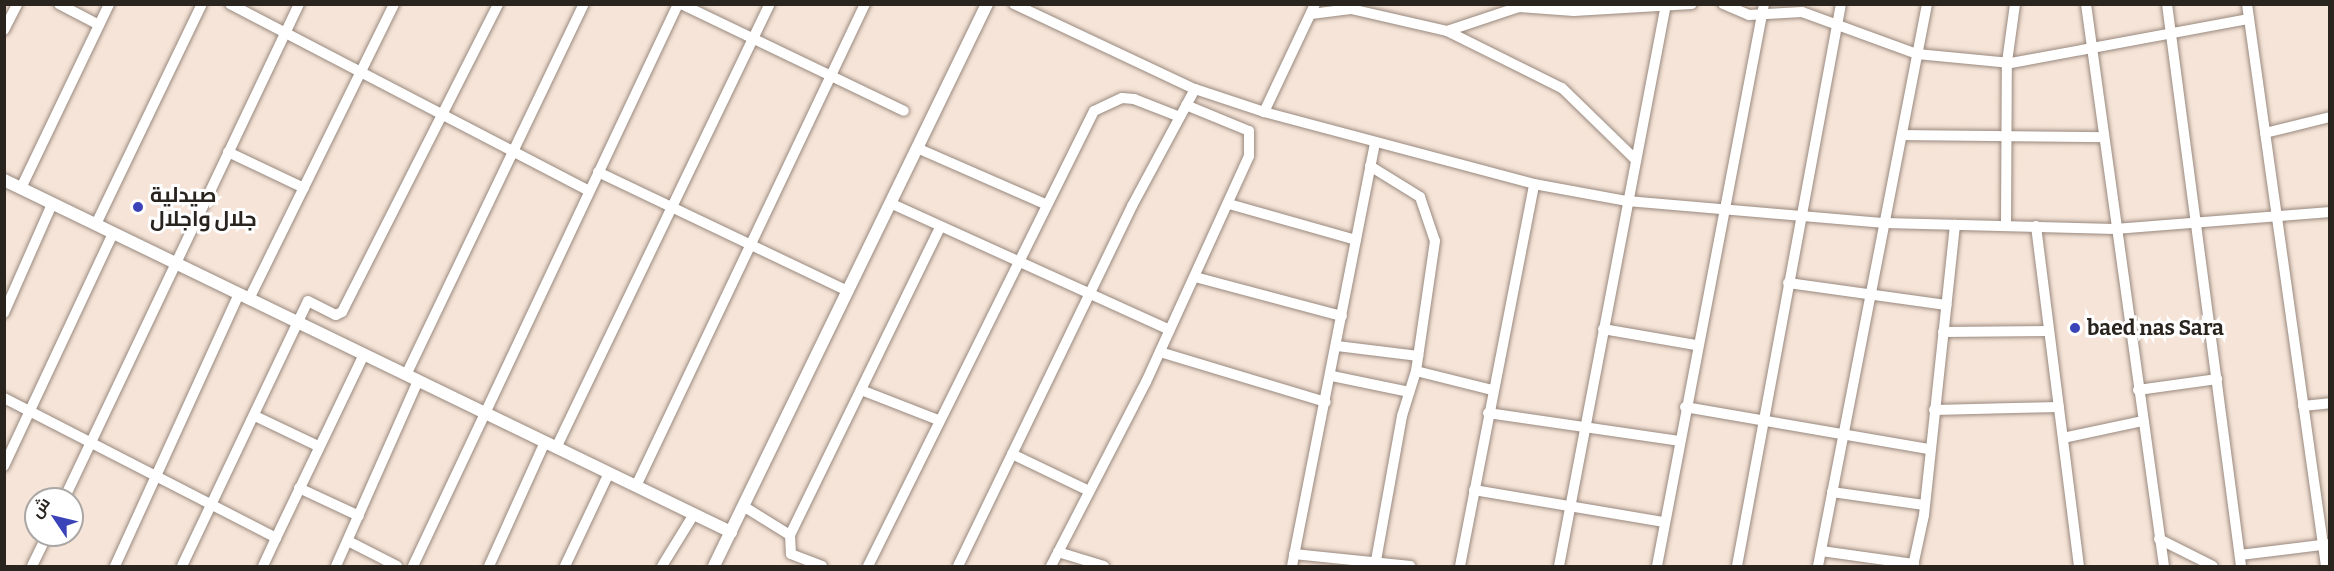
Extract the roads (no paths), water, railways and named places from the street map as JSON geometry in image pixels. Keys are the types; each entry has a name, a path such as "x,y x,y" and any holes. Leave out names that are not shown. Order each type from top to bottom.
{"street":[{"path":"4,30 17,4"},
{"path":"59,4 99,25"},
{"path":"21,188 109,4"},
{"path":"96,224 202,4"},
{"path":"230,4 589,191"},
{"path":"70,487 299,4"},
{"path":"115,567 244,296 304,188 394,4"},
{"path":"182,567 308,301 336,315 342,312 498,4"},
{"path":"406,375 584,4"},
{"path":"413,567 483,412 679,4 904,111"},
{"path":"489,567 672,207 770,4"},
{"path":"636,486 865,4"},
{"path":"714,567 987,4"},
{"path":"1014,4 1195,89 1264,112 1375,144 1534,184 1627,201 1885,223 2115,229 2330,212"},
{"path":"1447,31 1519,7 1574,8 1692,4"},
{"path":"1723,4 1802,12 1917,54 2007,62 2092,49 2249,19"},
{"path":"1737,567 1799,216 1841,4"},
{"path":"1818,567 1927,4"},
{"path":"2006,226 2007,62 2015,4"},
{"path":"2086,4 2115,229 2164,567"},
{"path":"2167,4 2240,561 2326,544"},
{"path":"2247,4 2303,406 2326,544 2326,567"},
{"path":"1559,567 1666,5"},
{"path":"1264,112 1313,9 1351,9 1447,31 1562,88 1636,160"},
{"path":"1657,567 1696,345 1763,9"},
{"path":"958,567 1091,292 1195,89"},
{"path":"868,567 979,336 1004,300 1017,258 1100,106 1134,99 1180,117"},
{"path":"1052,567 1160,352 1249,156 1251,134 1186,105"},
{"path":"2265,133 2330,117"},
{"path":"1902,135 2104,137"},
{"path":"1292,567 1332,376 1375,144"},
{"path":"917,148 1045,204"},
{"path":"228,152 304,188"},
{"path":"1370,166 1420,197 1433,228 1416,371 1409,392 1375,565"},
{"path":"598,172 847,291"},
{"path":"4,180 731,532"},
{"path":"1460,567 1492,390 1534,184"},
{"path":"890,203 940,227 1017,258 1170,330"},
{"path":"4,313 52,204"},
{"path":"1229,204 1356,240"},
{"path":"1821,551 1913,566 1924,505 1928,450 1955,225"},
{"path":"2036,226 2079,567"},
{"path":"822,567 791,555 790,535 940,227"},
{"path":"4,466 32,411 113,233"},
{"path":"1195,277 1342,316"},
{"path":"1788,283 1946,305"},
{"path":"1603,329 1696,345"},
{"path":"1943,332 2049,331"},
{"path":"1337,346 1418,356"},
{"path":"1160,352 1326,402"},
{"path":"264,567 318,446 364,354"},
{"path":"1416,371 1492,390"},
{"path":"1332,376 1409,392"},
{"path":"2138,390 2217,379"},
{"path":"336,567 418,381"},
{"path":"861,390 939,420"},
{"path":"4,398 276,538"},
{"path":"2303,406 2330,403"},
{"path":"1685,407 1763,423 1928,450"},
{"path":"1934,410 2059,407"},
{"path":"1488,413 1679,441"},
{"path":"255,417 318,446"},
{"path":"2063,438 2143,422"},
{"path":"1012,454 1089,491"},
{"path":"565,567 609,473"},
{"path":"299,488 359,516"},
{"path":"1474,490 1664,522"},
{"path":"1832,492 1924,505"},
{"path":"743,506 790,535"},
{"path":"662,567 694,514"},
{"path":"2160,539 2213,567"},
{"path":"348,541 397,567"},
{"path":"32,567 41,547"},
{"path":"1058,552 1104,567"},
{"path":"1294,554 1375,565 1410,567"}],"place":[{"name":"صيدلية جلال واجلال","path":"138,207"},
{"name":"baed nas Sara","path":"2075,328"}]}
